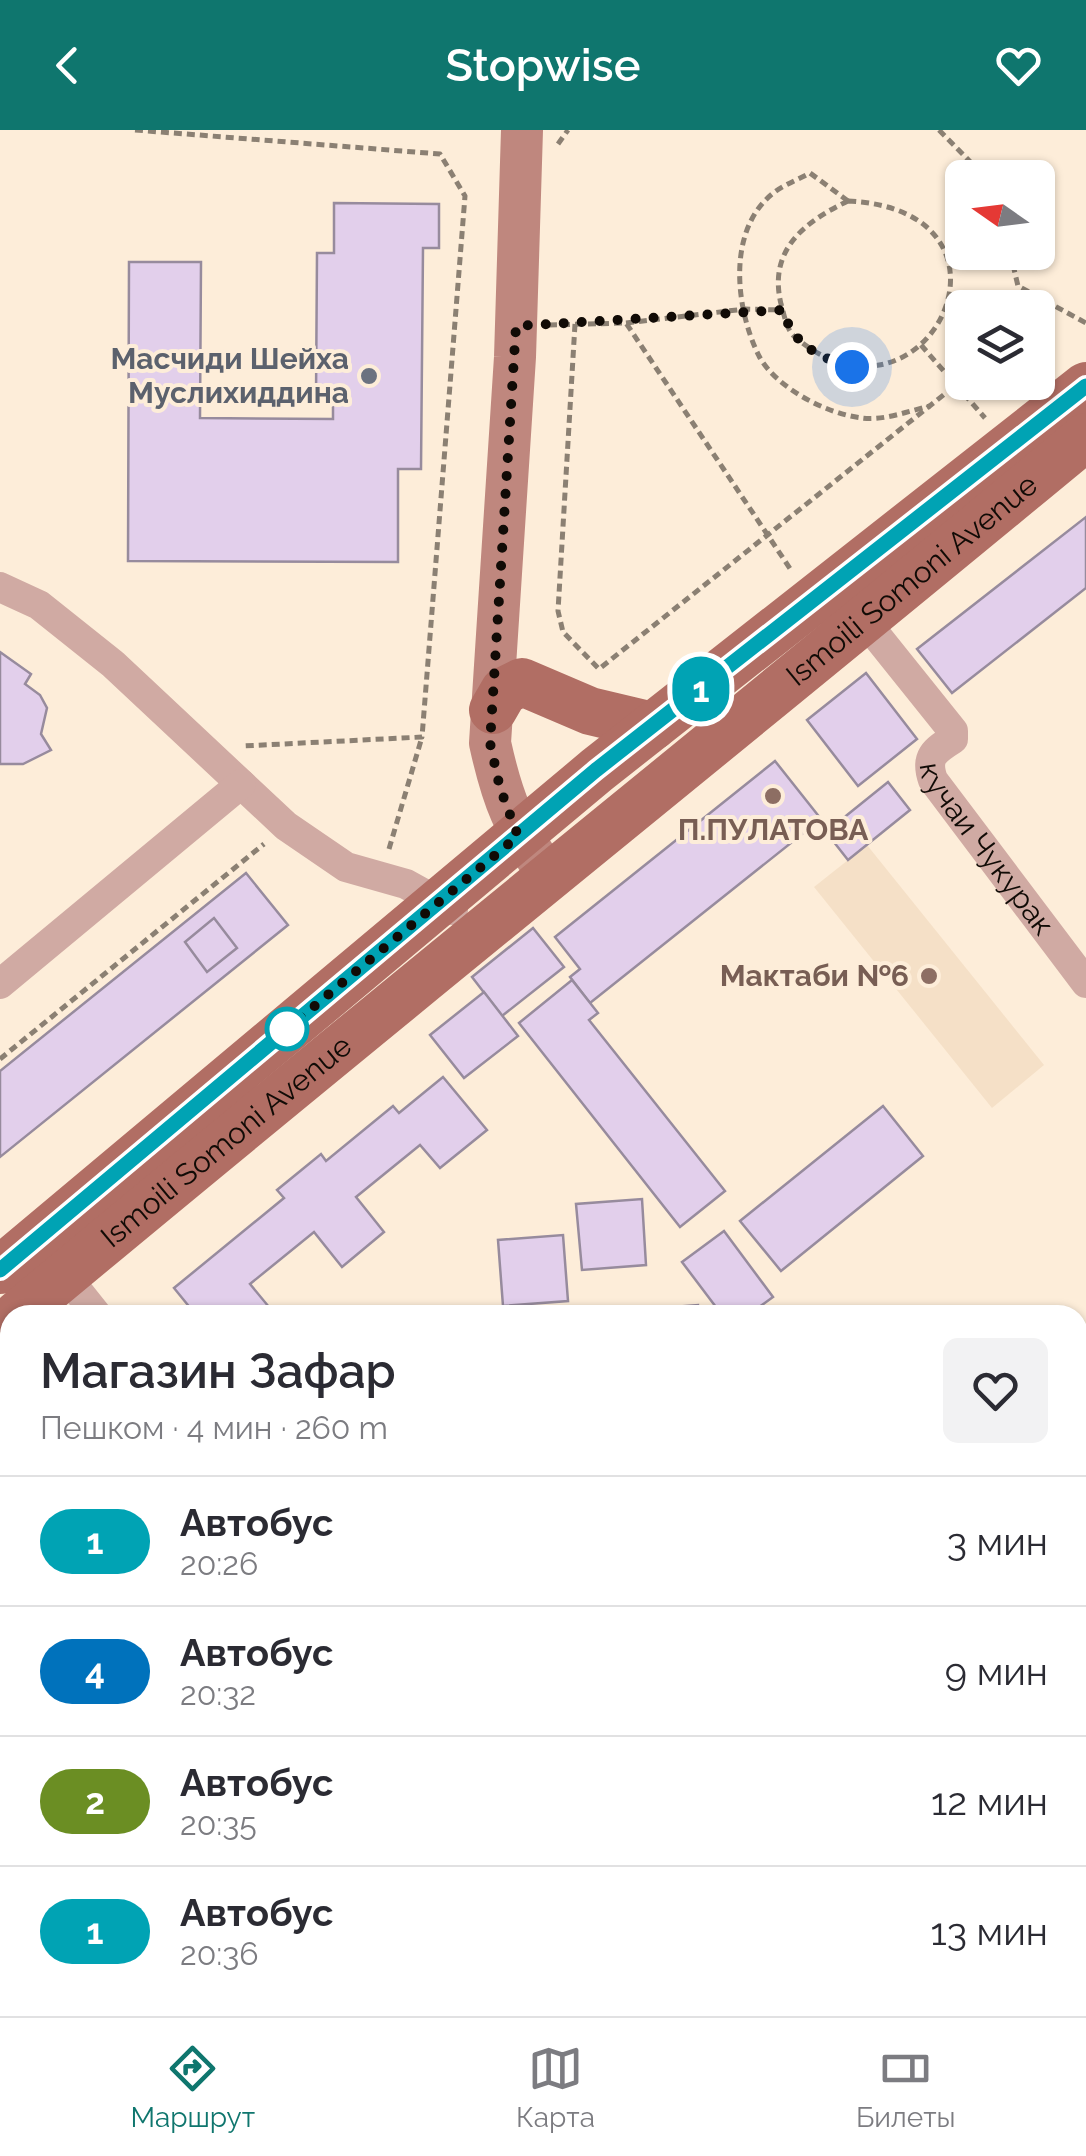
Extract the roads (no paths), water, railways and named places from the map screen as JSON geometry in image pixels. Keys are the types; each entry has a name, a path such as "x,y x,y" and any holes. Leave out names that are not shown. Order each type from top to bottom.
{"main road":[{"path":"522,130 522,215 490,743 500,788 518,836 549,874"},
{"name":"Ismoili Somoni Avenue","path":"0,1270 422,914 653,726 1086,386"},
{"name":"Ismoili Somoni Avenue","path":"29,1305 481,928 1086,436"},
{"path":"493,710 504,690 522,682 590,711 653,726"}],"street":[{"path":"0,587 39,605 113,664 286,826 346,867 406,884 422,914 481,928"},
{"name":"кучаи Чукурак","path":"864,620 953,731 953,740 933,752 928,766 933,780 1086,982"},
{"path":"0,984 241,784"},
{"path":"65,1274 90,1305"}],"place":[{"name":"Масчиди Шейха Муслихиддина","path":"369,376"},
{"name":"П.ПУЛАТОВА","path":"773,796"},
{"name":"Мактаби №6","path":"929,976"}]}
